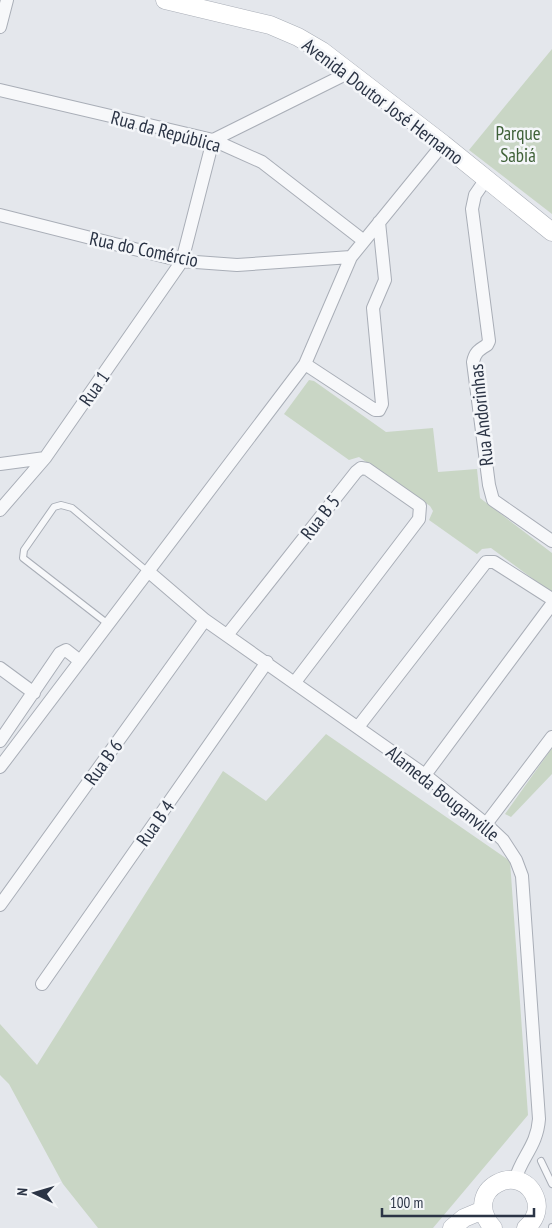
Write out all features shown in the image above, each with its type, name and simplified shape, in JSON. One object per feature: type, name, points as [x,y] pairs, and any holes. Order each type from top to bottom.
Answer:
[{"type":"street","points":[[0,27],[7,0]]},
{"type":"street","name":"Avenida Doutor José Hernamo","points":[[165,0],[270,25],[298,37],[350,72],[552,232]]},
{"type":"street","points":[[182,262],[213,140],[350,72]]},
{"type":"street","name":"Rua da República","points":[[0,90],[213,140],[262,162],[364,241]]},
{"type":"street","points":[[0,767],[305,364],[351,257],[443,144]]},
{"type":"street","name":"Rua Andorinhas","points":[[486,179],[474,195],[472,208],[489,341],[487,345],[478,350],[472,362],[488,485],[493,500],[552,541]]},
{"type":"street","name":"Rua do Comércio","points":[[0,215],[182,262],[236,265],[351,257]]},
{"type":"street","points":[[305,364],[375,410],[379,410],[382,404],[373,308],[385,280],[378,222]]},
{"type":"street","name":"Rua 1","points":[[0,510],[44,458],[182,262]]},
{"type":"street","points":[[0,464],[44,458]]},
{"type":"street","name":"Rua B 5","points":[[228,634],[361,468],[367,469],[420,506],[419,519],[295,682]]},
{"type":"street","points":[[358,727],[486,562],[494,562],[552,599]]},
{"type":"street","name":"Alameda Bouganville","points":[[149,572],[205,620],[228,634],[425,775],[486,824],[503,840],[516,860],[522,876],[539,1119],[538,1132],[534,1143],[519,1168],[515,1180]]},
{"type":"street","points":[[425,775],[552,604]]},
{"type":"street","name":"Rua B 6","points":[[0,905],[205,620]]},
{"type":"street","points":[[0,741],[63,651],[68,651],[80,661]]},
{"type":"street","name":"Rua B 4","points":[[42,984],[267,662]]},
{"type":"street","points":[[0,668],[34,693]]},
{"type":"street","points":[[486,824],[552,737]]},
{"type":"street","points":[[492,1228],[486,1220],[483,1200],[488,1190],[496,1183],[506,1179],[515,1180],[527,1185],[534,1193],[537,1204],[536,1214],[531,1227]]},
{"type":"street","points":[[452,1228],[464,1218],[483,1210]]},
{"type":"lane","points":[[108,624],[23,558],[24,550],[54,508],[61,505],[72,508],[149,572]]},
{"type":"lane","points":[[541,1161],[552,1184]]},
{"type":"green space","name":"Parque Sabiá","points":[[552,49],[552,214],[469,150]]},
{"type":"green space","points":[[309,380],[314,381],[386,432],[433,428],[438,472],[477,469],[480,498],[552,553],[552,593],[491,548],[482,549],[477,554],[429,520],[433,511],[430,506],[359,457],[349,460],[284,414]]},
{"type":"green space","points":[[326,734],[510,861],[528,1115],[433,1228],[98,1228],[63,1184],[9,1084],[0,1075],[0,1024],[37,1065],[223,771],[266,801]]},
{"type":"green space","points":[[552,748],[552,774],[511,817],[505,814]]}]
